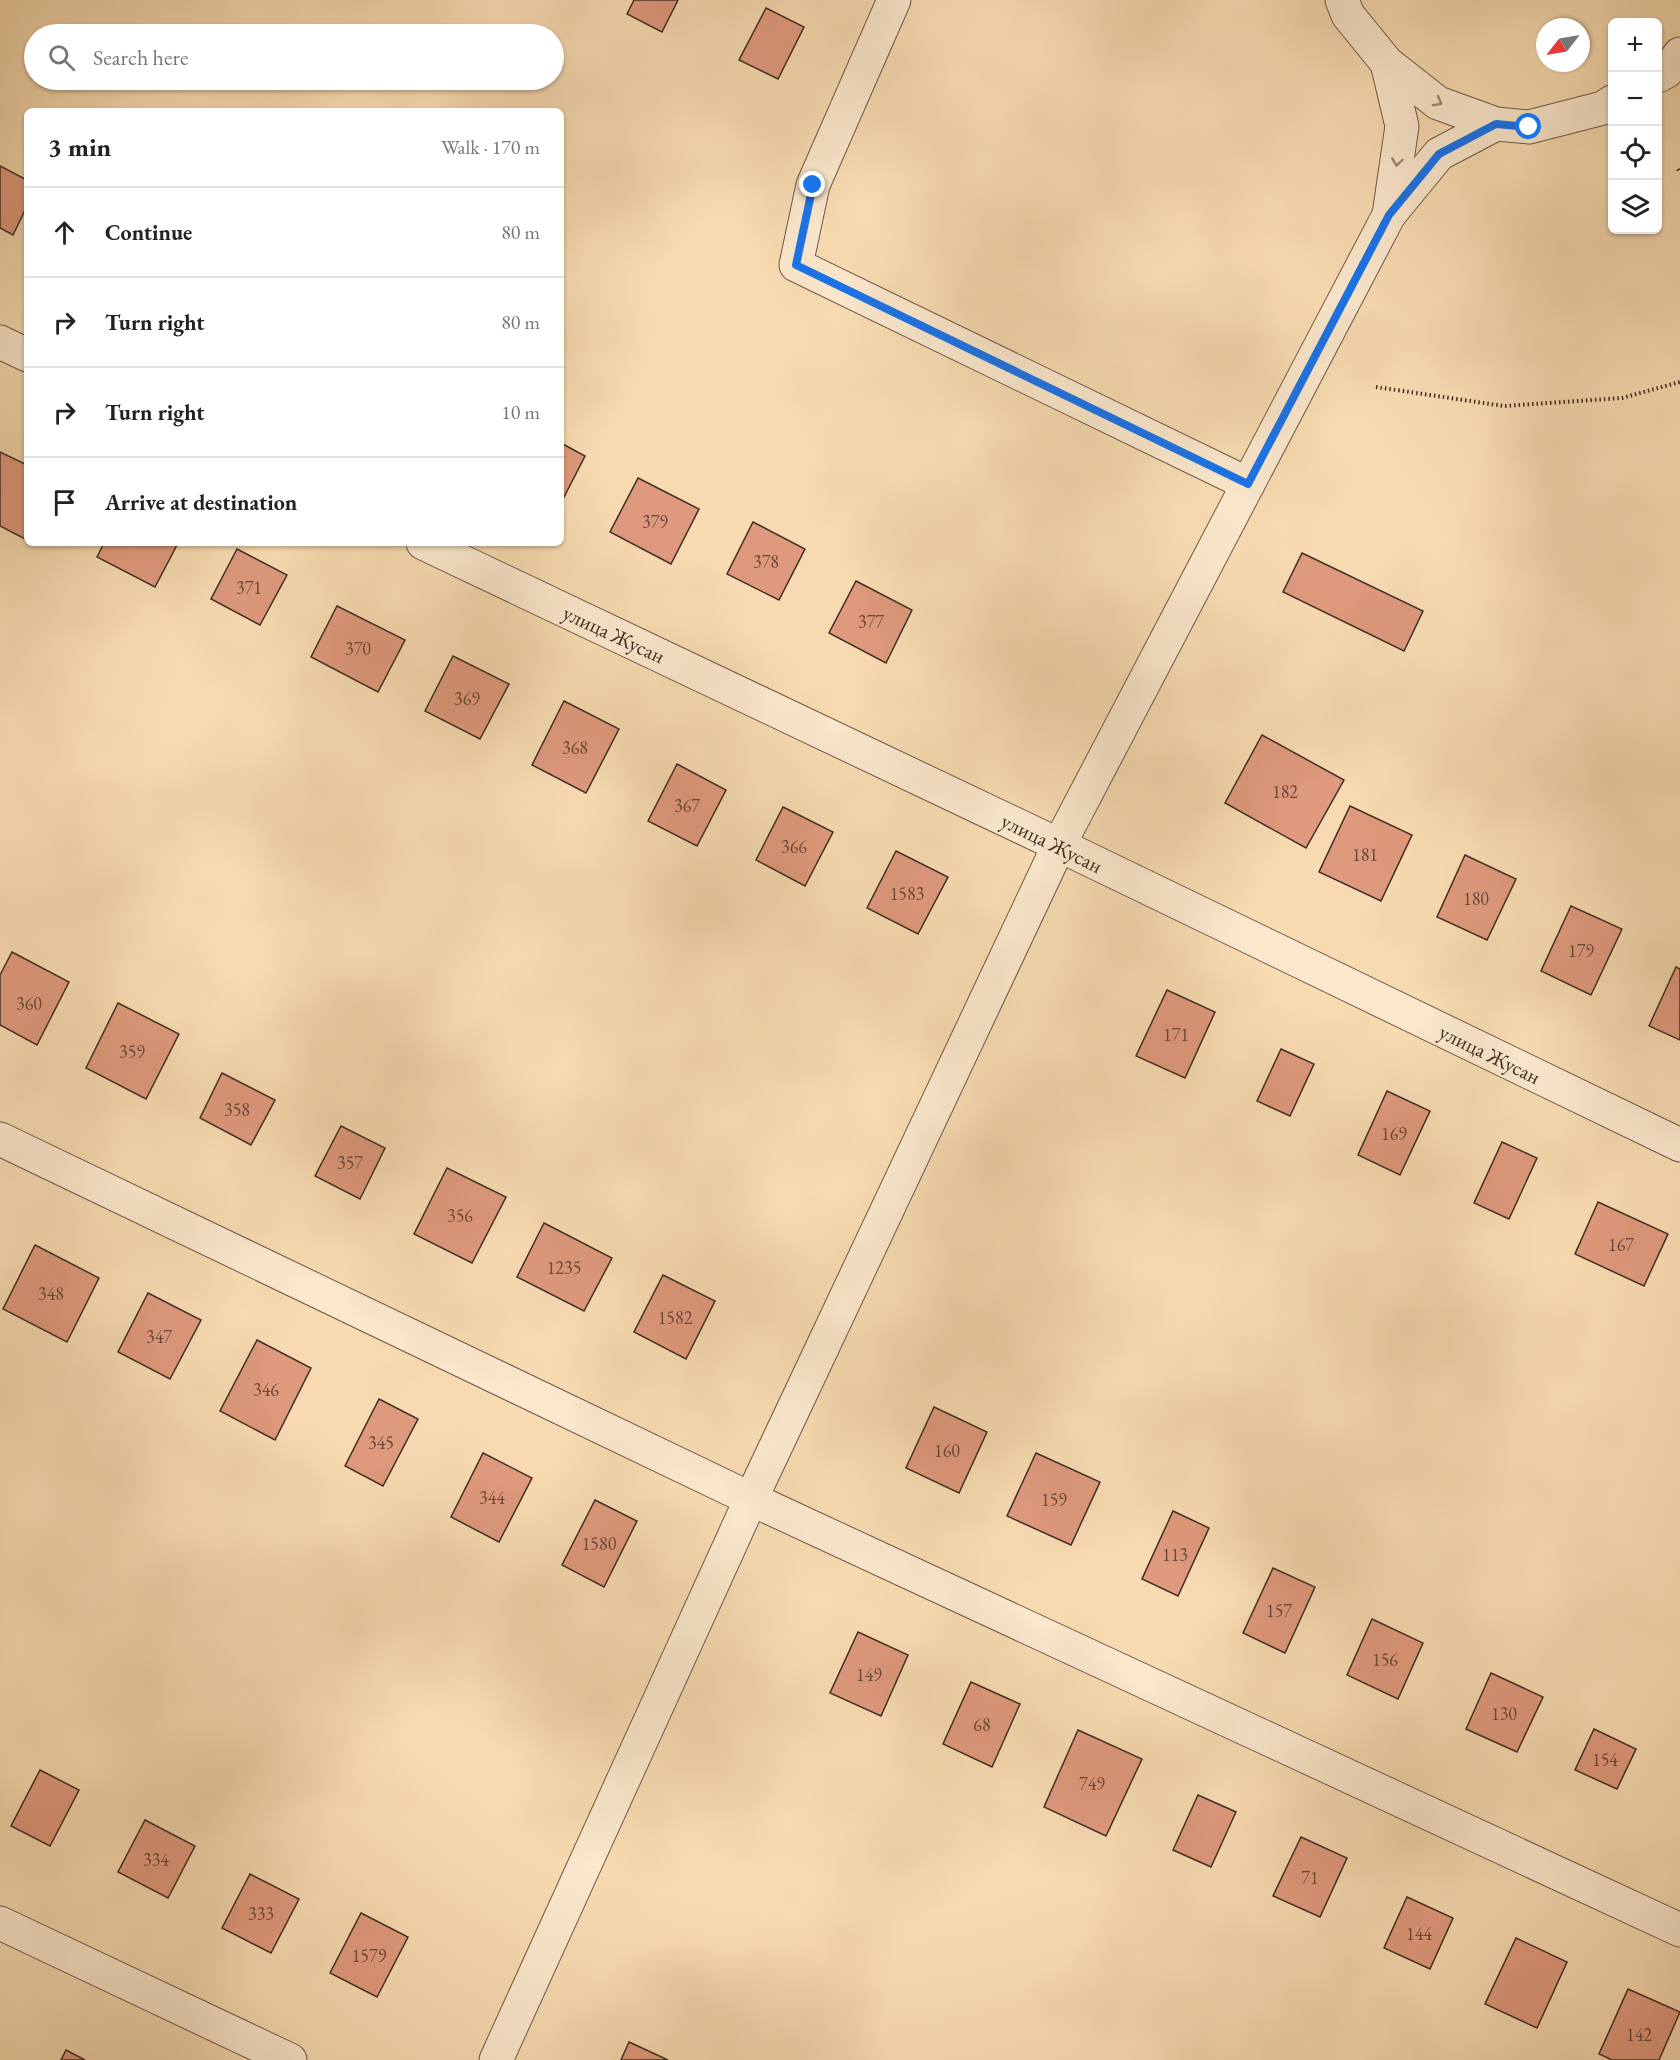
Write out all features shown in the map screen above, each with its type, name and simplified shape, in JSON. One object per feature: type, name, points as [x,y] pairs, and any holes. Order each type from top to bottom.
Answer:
[{"type":"street","points":[[894,0],[813,185],[796,265],[1248,484]]},
{"type":"street","points":[[1342,0],[1348,15],[1387,63],[1438,103],[1496,124],[1529,127],[1604,108],[1608,105]]},
{"type":"street","points":[[1662,74],[1667,71],[1680,54]]},
{"type":"street","points":[[1387,63],[1402,126],[1389,215]]},
{"type":"street","points":[[496,2060],[751,1499],[1059,845],[1389,215],[1439,154],[1496,124]]},
{"type":"street","points":[[0,342],[24,353]]},
{"type":"street","name":"улица Жусан","points":[[429,546],[1059,845],[1680,1145]]},
{"type":"street","points":[[0,1139],[751,1499],[1680,1930]]},
{"type":"street","points":[[0,1923],[290,2060]]},
{"type":"path","points":[[1376,387],[1504,406],[1622,398],[1680,382]]},
{"type":"building","points":[[634,0],[678,0],[662,32],[627,14]]},
{"type":"building","points":[[766,8],[804,27],[778,79],[739,60]]},
{"type":"building","points":[[0,166],[24,178],[24,212],[13,235],[0,228]]},
{"type":"building","points":[[564,445],[585,456],[564,497]]},
{"type":"building","points":[[0,452],[24,464],[24,538],[0,526]]},
{"type":"building","points":[[638,478],[699,509],[671,564],[610,532]]},
{"type":"building","points":[[753,522],[805,549],[779,600],[727,574]]},
{"type":"building","points":[[102,546],[176,546],[155,587],[97,557]]},
{"type":"building","points":[[237,549],[287,575],[260,625],[211,599]]},
{"type":"building","points":[[1302,553],[1423,611],[1404,651],[1283,592]]},
{"type":"building","points":[[856,581],[912,610],[886,663],[829,633]]},
{"type":"building","points":[[337,606],[405,640],[378,692],[311,657]]},
{"type":"building","points":[[453,656],[509,684],[480,739],[425,711]]},
{"type":"building","points":[[564,701],[619,729],[586,793],[532,765]]},
{"type":"building","points":[[1262,735],[1344,780],[1306,848],[1225,803]]},
{"type":"building","points":[[677,764],[726,790],[697,846],[648,821]]},
{"type":"building","points":[[1350,806],[1412,835],[1381,901],[1319,872]]},
{"type":"building","points":[[783,807],[833,832],[805,886],[756,860]]},
{"type":"building","points":[[896,851],[948,877],[918,934],[867,908]]},
{"type":"building","points":[[1465,855],[1516,879],[1487,940],[1437,917]]},
{"type":"building","points":[[1571,906],[1622,929],[1591,995],[1541,971]]},
{"type":"building","points":[[12,952],[69,982],[37,1045],[0,1025],[0,975]]},
{"type":"building","points":[[1676,967],[1680,969],[1680,1040],[1649,1026]]},
{"type":"building","points":[[1167,990],[1215,1012],[1185,1078],[1136,1056]]},
{"type":"building","points":[[118,1003],[179,1034],[146,1099],[86,1068]]},
{"type":"building","points":[[1281,1049],[1314,1064],[1290,1116],[1257,1101]]},
{"type":"building","points":[[222,1073],[275,1100],[251,1145],[200,1118]]},
{"type":"building","points":[[1387,1091],[1430,1111],[1400,1175],[1358,1155]]},
{"type":"building","points":[[341,1126],[385,1148],[360,1199],[315,1176]]},
{"type":"building","points":[[1502,1142],[1537,1158],[1509,1219],[1474,1203]]},
{"type":"building","points":[[447,1168],[506,1197],[472,1263],[414,1234]]},
{"type":"building","points":[[1598,1202],[1668,1234],[1644,1286],[1575,1254]]},
{"type":"building","points":[[544,1223],[612,1258],[584,1311],[517,1277]]},
{"type":"building","points":[[35,1245],[99,1278],[67,1342],[3,1309]]},
{"type":"building","points":[[663,1275],[715,1301],[686,1359],[634,1332]]},
{"type":"building","points":[[148,1293],[201,1320],[170,1379],[118,1352]]},
{"type":"building","points":[[257,1340],[311,1368],[275,1440],[220,1411]]},
{"type":"building","points":[[379,1399],[418,1419],[383,1486],[345,1466]]},
{"type":"building","points":[[934,1407],[987,1432],[959,1493],[906,1468]]},
{"type":"building","points":[[483,1453],[532,1478],[499,1542],[451,1517]]},
{"type":"building","points":[[1036,1453],[1100,1482],[1071,1545],[1007,1516]]},
{"type":"building","points":[[595,1500],[637,1521],[604,1587],[562,1565]]},
{"type":"building","points":[[1173,1511],[1209,1528],[1178,1596],[1142,1579]]},
{"type":"building","points":[[1273,1568],[1315,1587],[1285,1653],[1243,1633]]},
{"type":"building","points":[[1372,1619],[1423,1643],[1398,1699],[1347,1675]]},
{"type":"building","points":[[858,1632],[908,1655],[881,1716],[830,1693]]},
{"type":"building","points":[[1491,1673],[1543,1697],[1517,1752],[1466,1729]]},
{"type":"building","points":[[971,1682],[1020,1704],[992,1767],[943,1744]]},
{"type":"building","points":[[1594,1729],[1636,1749],[1617,1789],[1575,1770]]},
{"type":"building","points":[[1078,1730],[1142,1759],[1106,1836],[1044,1807]]},
{"type":"building","points":[[40,1770],[79,1790],[50,1846],[11,1826]]},
{"type":"building","points":[[1198,1795],[1236,1812],[1211,1867],[1173,1850]]},
{"type":"building","points":[[145,1820],[195,1846],[168,1898],[118,1872]]},
{"type":"building","points":[[1301,1837],[1347,1858],[1320,1917],[1273,1896]]},
{"type":"building","points":[[250,1874],[299,1899],[271,1953],[222,1928]]},
{"type":"building","points":[[1407,1897],[1453,1918],[1430,1969],[1384,1948]]},
{"type":"building","points":[[361,1913],[408,1937],[377,1997],[330,1973]]},
{"type":"building","points":[[1516,1938],[1567,1962],[1537,2028],[1485,2004]]},
{"type":"building","points":[[1628,1989],[1680,2012],[1659,2060],[1612,2060],[1599,2054]]},
{"type":"building","points":[[629,2042],[668,2060],[621,2060]]},
{"type":"building","points":[[66,2050],[85,2060],[61,2060]]},
{"type":"route","points":[[813,185],[796,265],[1248,484],[1389,215],[1439,154],[1496,124],[1529,127]]}]
